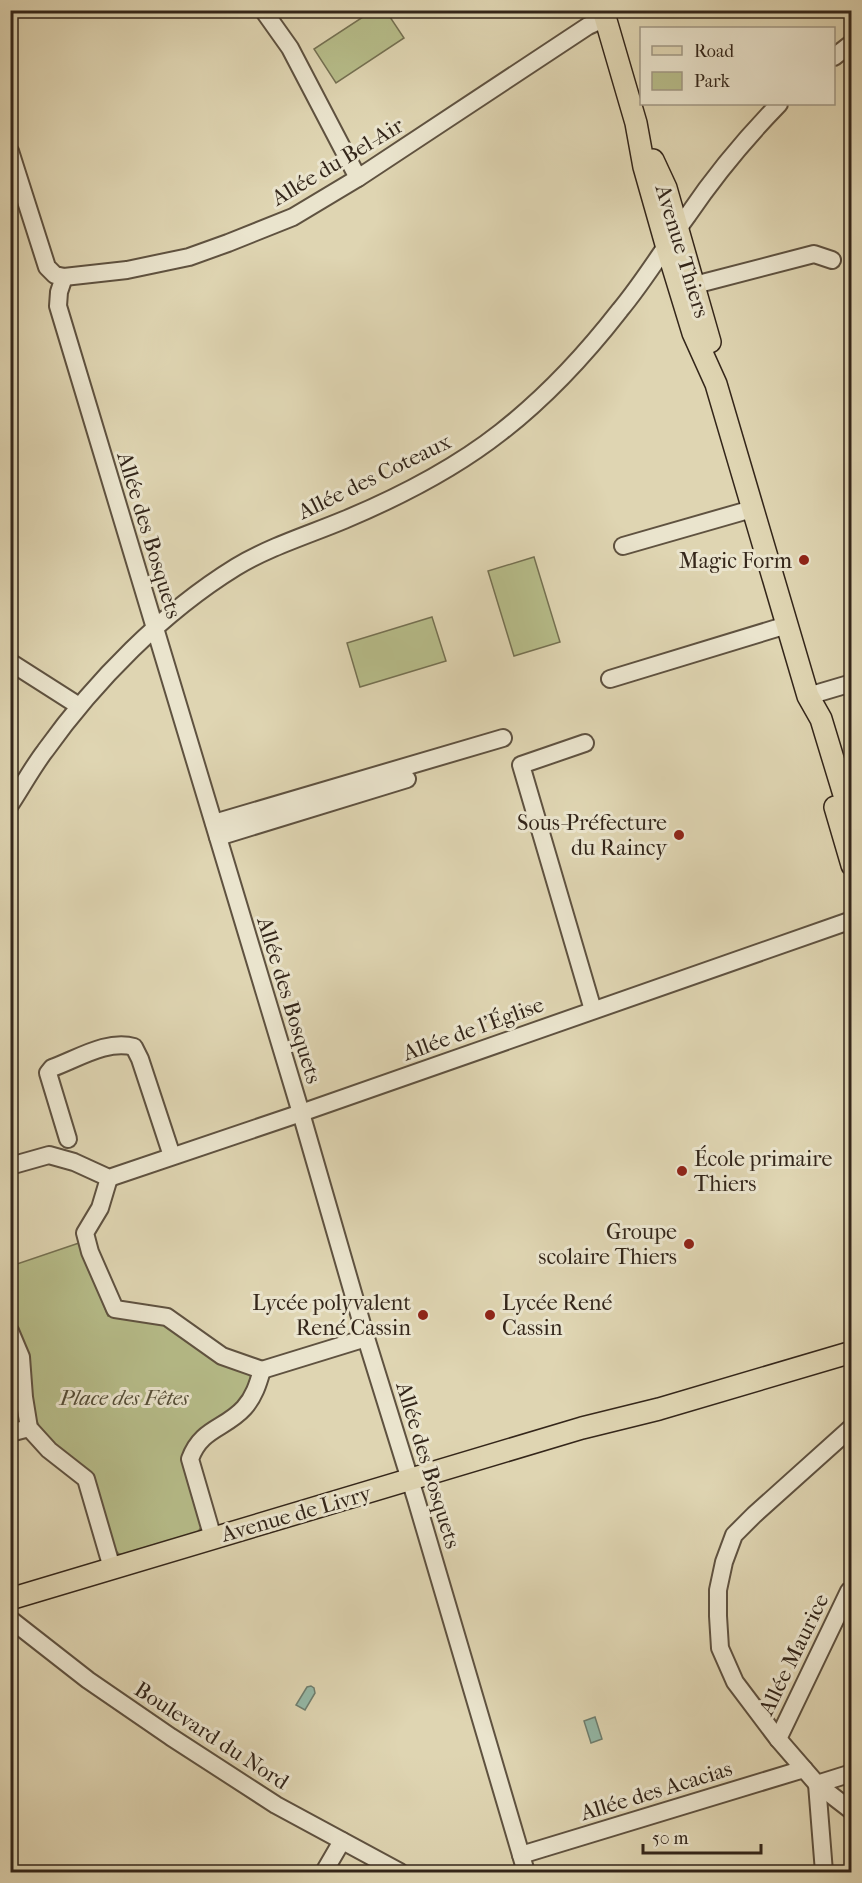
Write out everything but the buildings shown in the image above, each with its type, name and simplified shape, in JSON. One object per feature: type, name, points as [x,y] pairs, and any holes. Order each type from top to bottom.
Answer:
[{"type":"main road","name":"Avenue Thiers","points":[[604,14],[636,123],[644,166],[667,248],[709,333],[716,384],[752,509],[808,696],[820,719],[852,821]]},
{"type":"main road","name":"Avenue Thiers","points":[[636,123],[666,188],[678,230],[687,287]]},
{"type":"main road","name":"Avenue Thiers","points":[[808,696],[810,722],[852,864]]},
{"type":"main road","name":"Avenue de Livry","points":[[582,1428],[657,1400],[852,1340]]},
{"type":"main road","name":"Avenue de Livry","points":[[10,1599],[582,1428],[658,1409],[852,1352]]},
{"type":"street","points":[[263,10],[290,48],[358,178]]},
{"type":"street","name":"Allée du Bel-Air","points":[[64,277],[127,270],[199,254],[293,216],[358,178],[604,14]]},
{"type":"street","points":[[835,56],[852,43]]},
{"type":"street","name":"Allée des Coteaux","points":[[10,805],[16,783],[79,706],[154,630],[237,567],[406,491],[452,467],[501,432],[545,394],[587,351],[622,309],[739,148],[778,105]]},
{"type":"street","points":[[10,151],[47,267],[55,275],[64,277]]},
{"type":"street","points":[[687,287],[814,254],[832,260]]},
{"type":"street","name":"Allée des Bosquets","points":[[64,277],[59,292],[58,306],[301,1113],[366,1338],[411,1479],[526,1872]]},
{"type":"street","points":[[623,546],[752,509]]},
{"type":"street","points":[[610,679],[787,625]]},
{"type":"street","points":[[10,662],[79,706]]},
{"type":"street","points":[[808,696],[852,682]]},
{"type":"street","points":[[216,830],[503,738]]},
{"type":"street","points":[[585,743],[521,765],[593,1010]]},
{"type":"street","points":[[216,830],[407,779]]},
{"type":"street","name":"Allée de l'Église","points":[[109,1178],[852,920]]},
{"type":"street","points":[[68,1139],[48,1073],[52,1068],[107,1047],[124,1044],[134,1047],[140,1059],[172,1156]]},
{"type":"street","points":[[10,1166],[49,1155],[74,1162],[109,1178],[100,1208],[85,1233],[90,1252],[115,1309],[167,1317],[222,1356],[262,1370],[366,1338]]},
{"type":"street","points":[[10,1331],[21,1357],[29,1428],[49,1450],[86,1479],[112,1568]]},
{"type":"street","points":[[213,1538],[190,1459],[200,1439],[243,1409],[255,1392],[262,1370]]},
{"type":"street","points":[[852,1427],[734,1535],[724,1562],[718,1590],[720,1648],[735,1682],[778,1739],[817,1784],[852,1811]]},
{"type":"street","points":[[10,1433],[29,1428]]},
{"type":"street","name":"Allée Maurice","points":[[778,1739],[849,1591],[852,1590]]},
{"type":"street","name":"Boulevard du Nord","points":[[10,1618],[88,1680],[171,1737],[276,1805],[400,1872]]},
{"type":"street","name":"Allée des Acacias","points":[[521,1855],[804,1769]]},
{"type":"street","points":[[817,1784],[852,1773]]},
{"type":"street","points":[[817,1784],[824,1872]]},
{"type":"street","points":[[324,1872],[342,1841]]},
{"type":"green space","points":[[372,11],[386,11],[404,38],[336,83],[314,49]]},
{"type":"green space","points":[[534,557],[560,642],[514,656],[488,571]]},
{"type":"green space","points":[[432,617],[446,661],[360,687],[347,643]]},
{"type":"green space","name":"Place des Fêtes","points":[[79,1243],[108,1316],[141,1318],[169,1327],[208,1356],[250,1375],[253,1382],[244,1401],[189,1443],[203,1525],[196,1534],[125,1555],[119,1554],[114,1549],[65,1455],[42,1432],[32,1411],[18,1329],[11,1317],[11,1266]]},
{"type":"shaded area","points":[[311,1686],[315,1693],[305,1710],[296,1705],[307,1687]]},
{"type":"shaded area","points":[[595,1717],[602,1739],[591,1743],[584,1721]]},
{"type":"place","name":"Magic Form","points":[[804,560]]},
{"type":"place","name":"Sous-Préfecture du Raincy","points":[[679,835]]},
{"type":"place","name":"École primaire Thiers","points":[[682,1171]]},
{"type":"place","name":"Groupe scolaire Thiers","points":[[689,1244]]},
{"type":"place","name":"Lycée polyvalent René Cassin","points":[[423,1315]]},
{"type":"place","name":"Lycée René Cassin","points":[[490,1315]]}]
